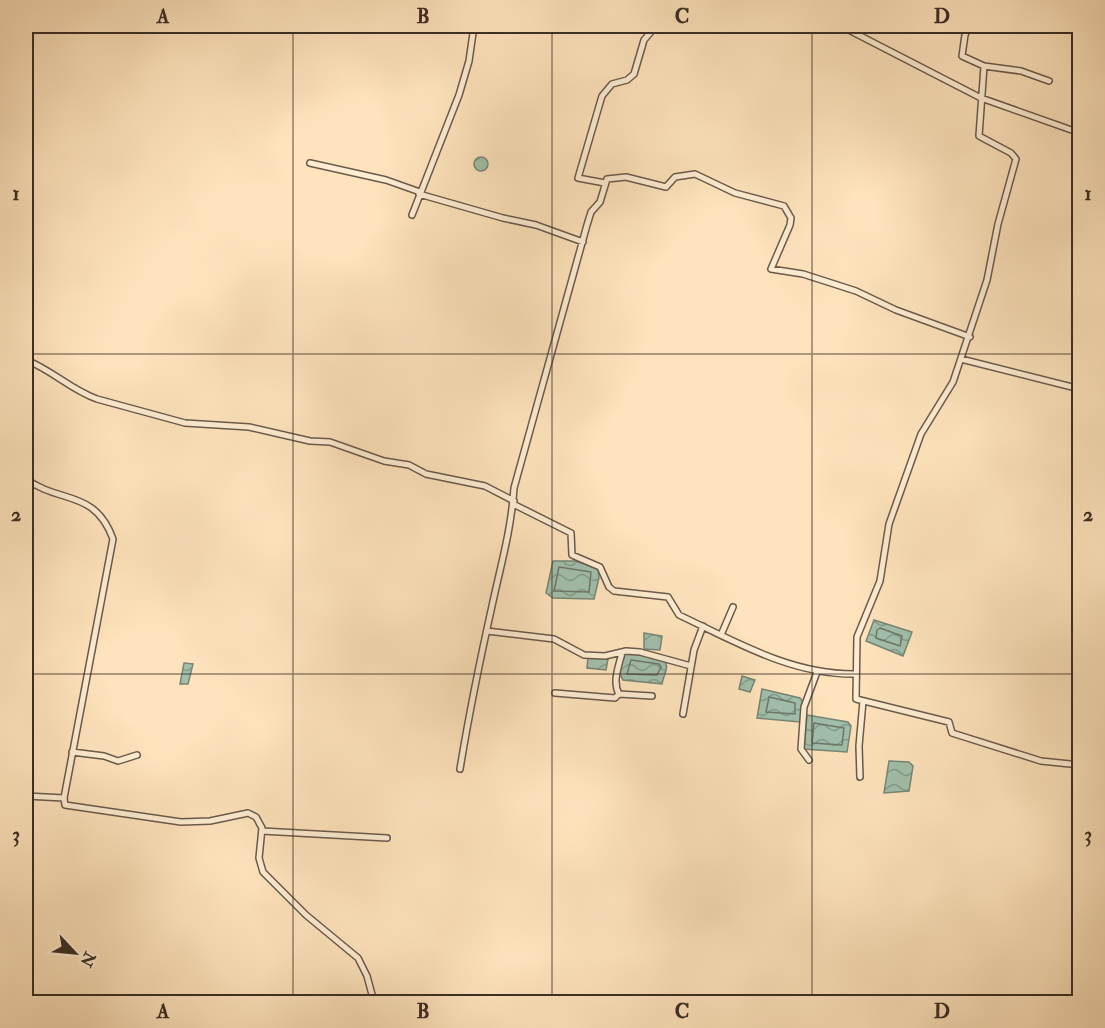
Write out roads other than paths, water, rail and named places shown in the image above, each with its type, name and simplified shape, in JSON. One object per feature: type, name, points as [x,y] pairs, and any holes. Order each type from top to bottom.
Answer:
[{"type":"street","points":[[412,215],[459,95],[469,61],[474,26]]},
{"type":"street","points":[[605,183],[578,178],[602,96],[612,84],[627,80],[634,74],[644,40],[656,26]]},
{"type":"street","points":[[841,26],[983,99],[1080,133]]},
{"type":"street","points":[[969,26],[962,54],[984,66],[1021,71],[1049,81]]},
{"type":"street","points":[[984,66],[983,99],[978,136],[1011,153],[1016,159],[998,224],[987,280],[953,382],[921,434],[893,511],[880,581],[857,637],[856,699],[949,722],[952,734],[1041,761],[1080,765]]},
{"type":"street","points":[[310,163],[386,180],[420,193],[503,219],[536,225],[583,242]]},
{"type":"street","points":[[460,769],[470,706],[478,683],[515,503],[514,488],[591,212],[600,202],[606,180],[626,177],[666,187],[675,177],[695,174],[735,193],[784,206],[791,218],[790,225],[771,269],[803,274],[856,291],[896,310],[969,336]]},
{"type":"street","points":[[961,359],[1080,389]]},
{"type":"street","points":[[26,360],[52,372],[84,394],[97,399],[185,423],[249,427],[310,441],[330,442],[384,461],[409,465],[426,474],[485,486],[571,533],[572,555],[600,567],[609,588],[614,591],[666,596],[671,600],[676,613],[794,666],[817,672],[856,675]]},
{"type":"street","points":[[26,479],[37,487],[89,504],[99,513],[113,539],[64,798],[67,807],[90,807],[162,821],[201,822],[248,813],[256,817],[262,831],[259,858],[263,872],[306,915],[358,958],[367,976],[374,1002]]},
{"type":"street","points":[[721,635],[733,607]]},
{"type":"street","points":[[683,714],[691,666],[703,626]]},
{"type":"street","points":[[487,631],[554,639],[584,655],[605,656],[626,651],[646,653],[691,666]]},
{"type":"street","points":[[619,694],[616,689],[617,671],[622,653]]},
{"type":"street","points":[[809,760],[801,748],[804,708],[817,672]]},
{"type":"street","points":[[555,693],[615,698],[619,694],[652,696]]},
{"type":"street","points":[[860,777],[859,746],[863,700]]},
{"type":"street","points":[[72,752],[104,756],[118,761],[137,755]]},
{"type":"street","points":[[26,796],[64,798]]},
{"type":"street","points":[[262,831],[387,838]]},
{"type":"water","points":[[481,157],[486,159],[488,164],[486,169],[481,171],[476,169],[474,164],[476,159]]},
{"type":"water","points":[[553,561],[575,561],[598,568],[599,578],[594,599],[553,598],[546,593]]},
{"type":"water","points":[[874,620],[912,632],[903,656],[866,641]]},
{"type":"water","points":[[644,633],[662,636],[660,650],[644,649]]},
{"type":"water","points":[[625,653],[662,658],[666,667],[662,684],[623,680],[619,672]]},
{"type":"water","points":[[588,656],[608,659],[606,670],[587,668]]},
{"type":"water","points":[[184,663],[193,664],[188,684],[180,684]]},
{"type":"water","points":[[742,676],[755,680],[750,692],[739,689]]},
{"type":"water","points":[[762,689],[800,698],[803,702],[800,722],[757,718]]},
{"type":"water","points":[[807,715],[848,722],[851,726],[847,752],[804,749]]},
{"type":"water","points":[[889,761],[909,762],[913,766],[909,791],[884,793]]}]
